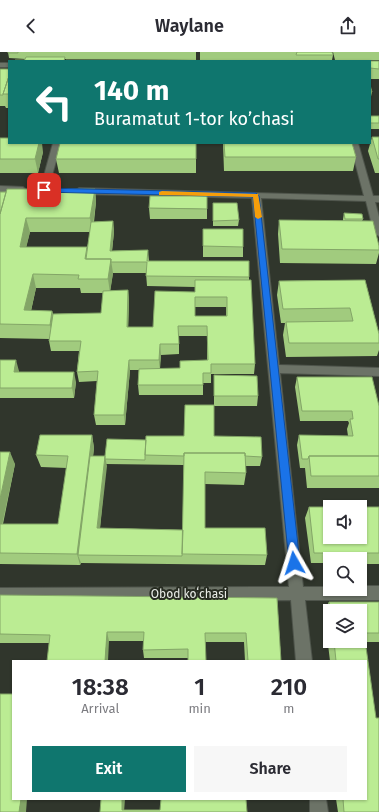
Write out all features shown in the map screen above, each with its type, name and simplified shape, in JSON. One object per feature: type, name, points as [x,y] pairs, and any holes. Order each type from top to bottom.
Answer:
[{"type":"street","points":[[0,189],[41,190],[56,144]]},
{"type":"street","points":[[354,144],[379,233]]},
{"type":"street","points":[[68,191],[379,199]]},
{"type":"street","points":[[256,196],[304,660]]},
{"type":"street","points":[[274,369],[379,372]]},
{"type":"street","name":"Obod koʻchasi","points":[[0,595],[379,593]]},
{"type":"street","points":[[318,800],[319,812]]},
{"type":"building","points":[[297,52],[332,52],[333,55],[296,55]]},
{"type":"building","points":[[26,57],[65,57],[64,60],[24,60]]},
{"type":"building","points":[[371,61],[379,61],[379,69],[371,68]]},
{"type":"building","points":[[0,69],[8,69],[8,79],[3,95],[0,95]]},
{"type":"building","points":[[8,79],[8,94],[3,94]]},
{"type":"building","points":[[371,116],[379,116],[379,123],[371,123]]},
{"type":"building","points":[[372,137],[379,137],[379,159],[378,159]]},
{"type":"building","points":[[0,138],[8,138],[8,144],[39,144],[35,159],[0,159]]},
{"type":"building","points":[[60,144],[196,144],[196,159],[56,159]]},
{"type":"building","points":[[224,144],[352,144],[356,157],[225,157]]},
{"type":"building","points":[[7,189],[95,189],[90,218],[26,218],[20,247],[87,247],[85,259],[111,259],[108,279],[78,279],[79,275],[33,274],[24,310],[52,311],[50,325],[0,324],[0,214]]},
{"type":"building","points":[[0,192],[6,192],[0,214]]},
{"type":"building","points":[[150,196],[207,196],[207,209],[149,208]]},
{"type":"building","points":[[213,203],[237,203],[239,220],[213,221]]},
{"type":"building","points":[[344,213],[362,214],[363,219],[345,219]]},
{"type":"building","points":[[279,220],[373,221],[379,250],[282,249]]},
{"type":"building","points":[[113,221],[110,251],[148,250],[147,261],[249,261],[249,277],[146,276],[147,262],[111,262],[111,259],[86,259],[91,222]]},
{"type":"building","points":[[203,229],[243,229],[243,247],[203,246]]},
{"type":"building","points":[[195,280],[251,280],[255,364],[211,364],[211,373],[203,373],[203,385],[138,385],[139,369],[180,368],[180,361],[208,360],[207,326],[178,326],[179,344],[160,344],[159,360],[129,360],[124,415],[94,415],[98,371],[77,372],[81,341],[49,341],[53,314],[101,313],[103,291],[128,290],[127,327],[153,327],[155,291],[195,292]],"holes":[[[195,297],[227,297],[227,316],[195,316]]]},
{"type":"building","points":[[365,280],[379,334],[379,343],[289,343],[286,322],[353,321],[350,308],[283,309],[279,281]]},
{"type":"building","points":[[0,360],[16,360],[14,372],[74,372],[72,388],[0,388]]},
{"type":"building","points":[[214,375],[257,376],[258,396],[214,396]]},
{"type":"building","points":[[297,377],[372,377],[379,406],[379,456],[309,456],[308,459],[302,459],[299,435],[353,436],[350,419],[353,419],[352,411],[302,411]]},
{"type":"building","points":[[185,405],[214,405],[214,436],[261,437],[262,457],[245,456],[245,453],[184,453],[184,456],[145,455],[146,436],[184,436]]},
{"type":"building","points":[[40,435],[92,435],[77,554],[0,553],[0,524],[58,524],[68,456],[36,455]]},
{"type":"building","points":[[107,439],[146,440],[145,460],[105,459]]},
{"type":"building","points":[[0,452],[10,452],[0,499]]},
{"type":"building","points":[[184,453],[245,453],[246,473],[205,472],[205,528],[265,528],[267,555],[182,554]]},
{"type":"building","points":[[90,456],[105,456],[97,528],[183,530],[182,556],[78,555]]},
{"type":"building","points":[[309,456],[379,456],[379,476],[311,476]]},
{"type":"building","points":[[309,507],[323,507],[323,544],[367,544],[367,507],[379,507],[379,553],[314,553]]},
{"type":"building","points":[[0,595],[277,598],[281,660],[248,660],[246,633],[205,633],[206,660],[188,660],[188,649],[143,650],[144,632],[107,632],[105,660],[47,660],[50,635],[0,634]]},
{"type":"building","points":[[329,602],[379,602],[379,633],[367,633],[367,604],[329,604]]},
{"type":"building","points":[[335,648],[366,648],[376,718],[379,718],[379,812],[344,812],[343,800],[367,800],[367,660],[336,660]]},
{"type":"building","points":[[0,694],[12,694],[12,800],[21,800],[19,812],[0,812]]},
{"type":"building","points":[[101,800],[122,800],[122,810],[160,810],[161,800],[246,800],[247,812],[100,812]]},
{"type":"slow traffic","points":[[162,193],[256,196],[258,217]]},
{"type":"route","points":[[44,190],[256,196],[294,563]]}]
